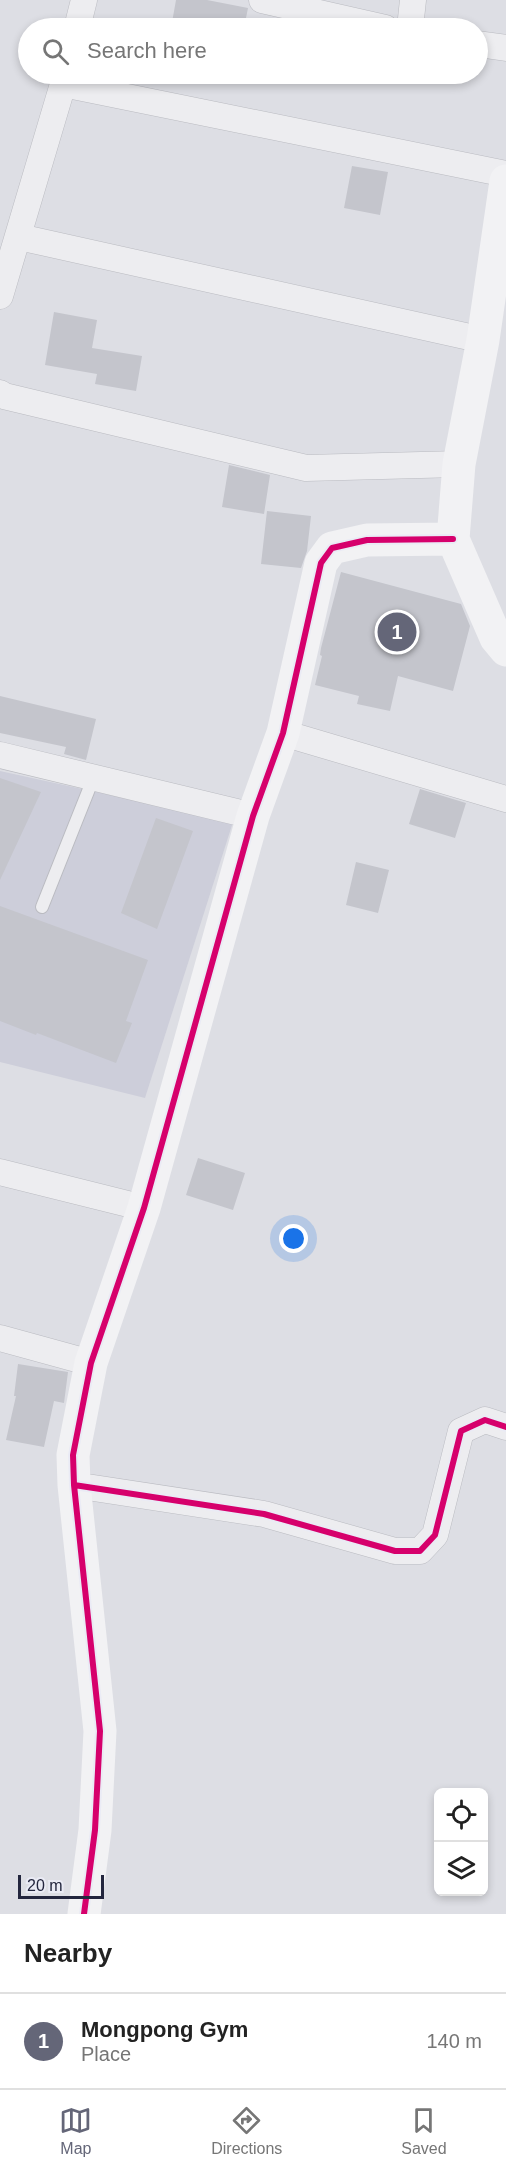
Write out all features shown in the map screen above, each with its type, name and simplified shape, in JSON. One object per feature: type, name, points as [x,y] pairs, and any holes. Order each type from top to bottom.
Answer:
[{"type":"street","points":[[80,18],[84,0]]},
{"type":"street","points":[[262,0],[341,18]]},
{"type":"street","points":[[411,18],[412,0]]},
{"type":"street","points":[[488,46],[506,48]]},
{"type":"street","points":[[1,288],[19,237],[63,84]]},
{"type":"street","points":[[87,84],[506,174]]},
{"type":"street","points":[[506,181],[483,340],[459,464],[453,539],[496,638],[506,650]]},
{"type":"street","points":[[19,237],[483,340]]},
{"type":"street","points":[[0,393],[4,396],[306,468],[459,464]]},
{"type":"street","points":[[84,1914],[95,1830],[100,1731],[74,1485],[73,1455],[91,1363],[144,1208],[253,816],[283,733],[321,563],[332,548],[367,540],[453,539]]},
{"type":"street","points":[[283,733],[506,799]]},
{"type":"street","points":[[0,755],[253,816]]},
{"type":"street","points":[[0,1172],[144,1208]]},
{"type":"street","points":[[0,1338],[91,1363]]},
{"type":"street","points":[[74,1485],[264,1514],[395,1551],[420,1551],[435,1535],[461,1431],[485,1420],[506,1427]]},
{"type":"lane","points":[[42,907],[93,779]]},
{"type":"shaded area","points":[[0,771],[233,822],[145,1098],[0,1062]]},
{"type":"building","points":[[176,0],[207,0],[248,8],[246,18],[173,18]]},
{"type":"building","points":[[352,166],[388,172],[380,215],[344,208]]},
{"type":"building","points":[[54,312],[97,320],[92,348],[142,356],[136,391],[95,384],[97,374],[45,365]]},
{"type":"building","points":[[229,465],[270,475],[264,514],[222,507]]},
{"type":"building","points":[[267,511],[311,516],[307,551],[301,568],[261,564]]},
{"type":"building","points":[[341,572],[461,604],[470,626],[453,691],[398,676],[390,711],[357,704],[359,696],[315,685],[322,656],[320,655],[321,648]]},
{"type":"building","points":[[0,696],[96,719],[86,760],[64,754],[66,747],[0,733]]},
{"type":"building","points":[[0,778],[41,792],[0,880]]},
{"type":"building","points":[[420,789],[466,803],[455,838],[409,824]]},
{"type":"building","points":[[156,818],[193,831],[157,929],[121,913]]},
{"type":"building","points":[[356,862],[389,870],[378,913],[346,905]]},
{"type":"building","points":[[0,906],[148,960],[126,1021],[132,1023],[116,1063],[0,1021]]},
{"type":"building","points":[[198,1158],[245,1173],[233,1210],[186,1195]]},
{"type":"building","points":[[18,1364],[68,1372],[64,1403],[54,1401],[44,1447],[6,1440],[16,1396],[14,1396]]},
{"type":"cycle path","points":[[84,1914],[95,1830],[100,1731],[74,1485],[73,1455],[91,1363],[144,1208],[253,816],[283,733],[321,563],[332,548],[367,540],[453,539]]},
{"type":"cycle path","points":[[74,1485],[264,1514],[395,1551],[420,1551],[435,1535],[461,1431],[485,1420],[506,1427]]},
{"type":"place","name":"Mongpong Gym","points":[[397,632]]}]
